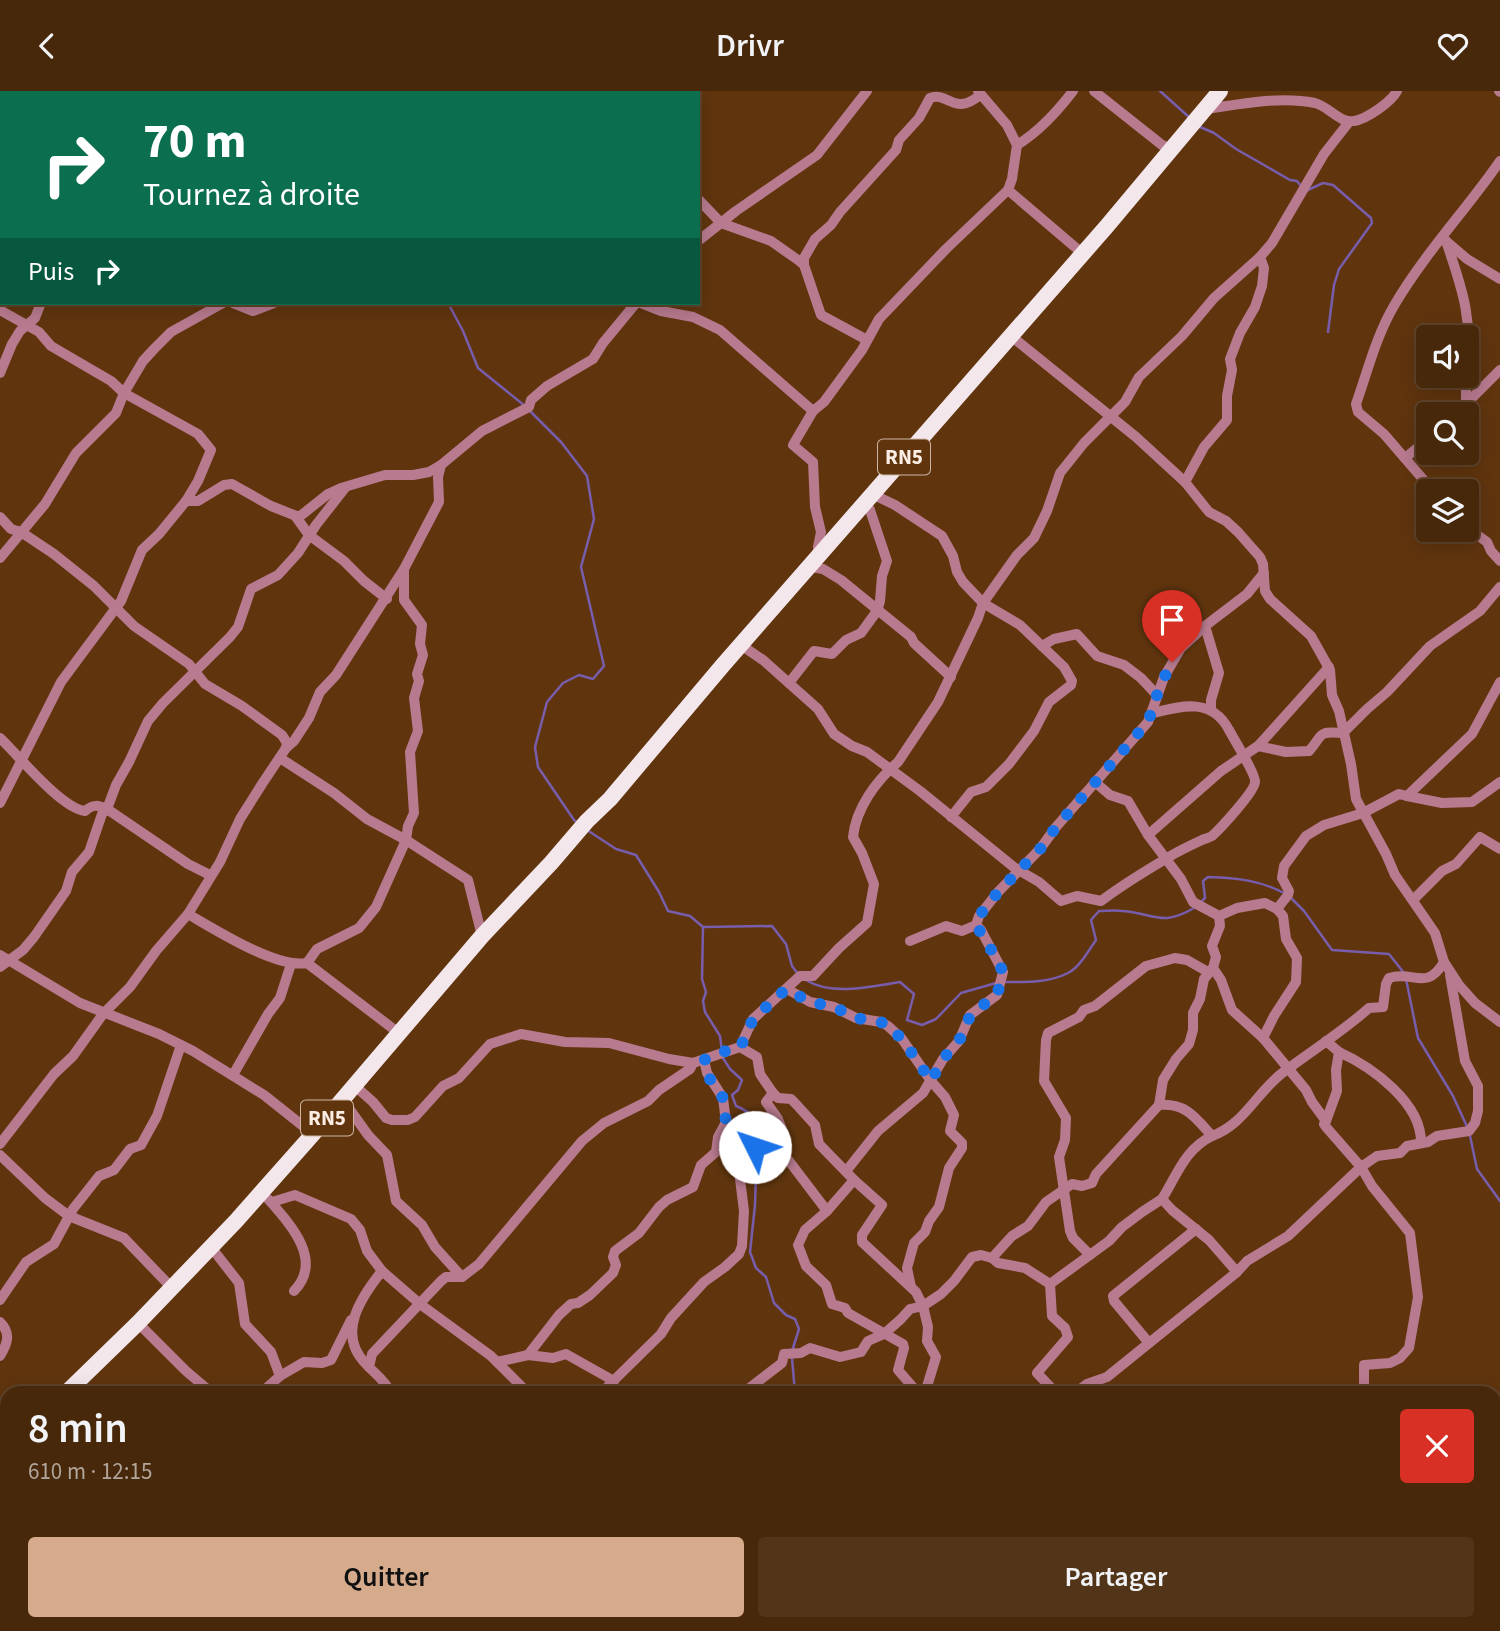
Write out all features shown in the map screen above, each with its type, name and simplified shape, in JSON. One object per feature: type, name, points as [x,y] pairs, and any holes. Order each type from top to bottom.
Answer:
[{"type":"highway","name":"RN5","points":[[73,1386],[211,1247],[267,1197],[313,1134],[482,936],[610,799],[1220,91]]},
{"type":"street","points":[[700,239],[817,155],[867,91]]},
{"type":"street","points":[[1017,145],[1049,121],[1073,91]]},
{"type":"street","points":[[1094,91],[1162,145],[1172,149]]},
{"type":"street","points":[[740,1048],[753,1019],[800,976],[813,976],[867,923],[874,884],[853,835],[858,812],[889,769],[898,762],[951,677],[983,603],[1017,555],[1032,541],[1047,511],[1058,476],[1110,415],[1125,402],[1139,377],[1182,336],[1214,298],[1269,247],[1324,154],[1349,122],[1369,116],[1393,98],[1397,91]]},
{"type":"street","points":[[867,340],[821,314],[804,258],[809,247],[896,150],[899,140],[919,118],[930,98],[939,96],[958,104],[972,101],[979,93],[1007,125],[1017,145],[1008,190],[946,249],[879,319],[867,340],[828,397],[813,411],[793,445],[813,462],[815,507],[821,532],[815,561],[911,638],[951,677]]},
{"type":"street","points":[[1206,109],[1258,102],[1308,102],[1323,105],[1349,122]]},
{"type":"street","points":[[1423,479],[1384,434],[1358,412],[1356,404],[1371,354],[1394,306],[1500,161]]},
{"type":"street","points":[[1008,190],[1082,253]]},
{"type":"street","points":[[700,201],[721,223],[781,246],[804,265]]},
{"type":"street","points":[[1444,238],[1467,259],[1500,279]]},
{"type":"street","points":[[1444,238],[1466,303],[1467,325]]},
{"type":"street","points":[[1185,482],[1204,447],[1227,420],[1227,396],[1232,370],[1230,359],[1262,286],[1264,268],[1260,257]]},
{"type":"street","points":[[0,373],[12,344],[26,325],[35,318],[40,305]]},
{"type":"street","points":[[0,558],[45,504],[76,453],[116,413],[124,393],[143,361],[171,332],[219,305]]},
{"type":"street","points":[[238,305],[253,311],[269,305]]},
{"type":"street","points":[[296,517],[328,494],[385,475],[422,474],[441,465],[482,431],[529,407],[531,400],[547,386],[591,361],[637,305]]},
{"type":"street","points":[[645,305],[693,317],[720,330],[813,411]]},
{"type":"street","points":[[0,310],[39,332],[51,346],[111,381],[124,393],[198,434],[211,450],[186,501],[142,550],[128,587],[61,682],[0,803]]},
{"type":"street","points":[[1010,336],[1110,415],[1185,482],[1209,512],[1226,521],[1245,539],[1259,557],[1264,573],[1265,591],[1270,599],[1311,636],[1333,679],[1332,695],[1339,711],[1356,799],[1395,875],[1435,933],[1447,966],[1465,1061],[1478,1086],[1475,1123],[1469,1131],[1437,1136],[1428,1142],[1407,1146],[1400,1153],[1377,1156],[1296,1229],[1247,1261],[1237,1272],[1103,1380],[1084,1386]]},
{"type":"street","points":[[1468,402],[1500,370]]},
{"type":"street","points":[[1405,458],[1416,449]]},
{"type":"street","points":[[0,1144],[54,1074],[73,1056],[103,1014],[130,987],[188,913],[220,862],[240,819],[309,718],[320,692],[337,675],[404,569],[439,502],[438,477],[441,465]]},
{"type":"street","points":[[186,501],[198,501],[224,485],[232,484],[296,517],[309,535],[344,561],[387,599]]},
{"type":"street","points":[[2,961],[23,950],[66,891],[72,872],[89,852],[102,814],[107,809],[148,720],[237,627],[251,589],[278,575],[298,553],[345,488]]},
{"type":"street","points":[[789,683],[814,651],[831,655],[846,640],[861,633],[877,611],[887,561],[868,498],[895,505],[942,536],[953,556],[958,576],[983,603],[1008,616],[1042,646],[1064,667],[1072,683],[1049,702],[1034,731],[1009,764],[986,787],[971,792],[951,817]]},
{"type":"street","points":[[0,517],[11,529],[21,532],[54,554],[94,586],[134,626],[180,656],[205,684],[282,735],[286,740],[286,748]]},
{"type":"street","points":[[1479,536],[1488,542],[1491,551],[1500,561]]},
{"type":"street","points":[[307,963],[317,949],[350,934],[374,911],[406,840],[408,826],[415,810],[410,752],[418,731],[414,698],[423,655],[420,645],[421,622],[407,606],[403,594],[404,569]]},
{"type":"street","points":[[910,941],[946,926],[962,931],[976,925],[979,916],[1144,727],[1153,713],[1157,695],[1172,662],[1181,648],[1247,594],[1264,573]]},
{"type":"street","points":[[1258,746],[1286,753],[1309,751],[1322,734],[1343,733],[1387,692],[1430,646],[1480,611],[1500,587]]},
{"type":"street","points":[[1205,626],[1218,669],[1211,711]]},
{"type":"street","points":[[1042,646],[1054,639],[1077,634],[1097,656],[1124,665],[1157,695]]},
{"type":"street","points":[[741,645],[818,709],[834,734],[867,752],[920,791],[1014,868],[1039,881],[1059,901],[1077,896],[1101,901],[1122,884],[1212,836],[1252,793],[1255,778],[1252,769],[1241,756],[1226,724],[1211,711],[1185,705],[1153,713]]},
{"type":"street","points":[[1148,835],[1198,790],[1258,746],[1329,667]]},
{"type":"street","points":[[1406,796],[1472,734],[1500,682]]},
{"type":"street","points":[[0,739],[40,780],[77,809],[85,811],[97,805],[107,809],[188,864],[210,875]]},
{"type":"street","points":[[280,758],[334,793],[367,819],[406,840],[468,880],[482,936]]},
{"type":"street","points":[[1277,909],[1289,891],[1282,875],[1284,866],[1306,836],[1324,825],[1363,813],[1399,794],[1442,803],[1472,802],[1500,782]]},
{"type":"street","points":[[1096,783],[1110,795],[1128,801],[1148,835],[1181,879],[1193,902],[1219,916]]},
{"type":"street","points":[[1413,900],[1442,871],[1456,864],[1479,837],[1500,849]]},
{"type":"street","points":[[1219,916],[1237,908],[1261,904],[1277,909],[1283,916],[1286,939],[1297,958],[1296,982],[1263,1038]]},
{"type":"street","points":[[188,913],[232,939],[291,964],[307,963],[400,1034]]},
{"type":"street","points":[[992,1258],[1012,1236],[1028,1226],[1046,1202],[1062,1189],[1072,1184],[1082,1186],[1092,1183],[1096,1174],[1159,1105],[1163,1080],[1189,1044],[1193,1030],[1193,1013],[1200,999],[1204,979],[1216,957],[1212,946],[1220,926],[1219,916]]},
{"type":"street","points":[[847,1170],[878,1131],[923,1093],[943,1059],[959,1041],[971,1014],[993,998],[1000,988],[1003,972],[1001,966],[976,925]]},
{"type":"street","points":[[1090,1255],[1073,1238],[1070,1231],[1059,1157],[1065,1140],[1066,1118],[1044,1081],[1046,1040],[1048,1033],[1079,1017],[1084,1010],[1095,1006],[1146,967],[1175,958],[1211,970],[1221,980],[1232,1010],[1263,1038],[1306,1090],[1326,1121]]},
{"type":"street","points":[[2,961],[48,982],[64,995],[103,1014],[181,1045],[264,1095],[313,1134]]},
{"type":"street","points":[[233,1075],[280,998],[291,964]]},
{"type":"street","points":[[1447,966],[1464,991],[1500,1022]]},
{"type":"street","points":[[1050,1284],[1162,1199],[1181,1162],[1206,1138],[1230,1128],[1264,1090],[1288,1069],[1369,1008],[1382,1007],[1389,978],[1404,974],[1427,979],[1447,966]]},
{"type":"street","points":[[786,989],[810,1002],[834,1007],[856,1018],[885,1023],[902,1039],[931,1081],[946,1097],[953,1111],[950,1131],[963,1146],[949,1168],[939,1207],[925,1232],[915,1243],[907,1268],[911,1287]]},
{"type":"street","points":[[355,1086],[386,1118],[397,1121],[413,1119],[443,1086],[459,1078],[490,1044],[521,1034],[565,1042],[609,1043],[693,1063],[740,1048],[757,1057],[760,1074],[773,1093],[778,1098],[791,1099],[795,1103],[815,1125],[819,1144],[882,1205],[862,1235],[862,1242],[916,1292],[923,1306],[928,1327],[927,1341],[936,1357],[927,1386]]},
{"type":"street","points":[[1326,1041],[1339,1052],[1373,1070],[1400,1097],[1416,1118],[1421,1143]]},
{"type":"street","points":[[0,1300],[26,1262],[54,1244],[69,1216],[99,1176],[114,1170],[130,1149],[141,1145],[157,1116],[181,1045]]},
{"type":"street","points":[[1339,1052],[1337,1091],[1324,1123],[1362,1167],[1377,1193],[1410,1233],[1418,1297],[1409,1348],[1400,1358],[1390,1363],[1364,1365],[1363,1386]]},
{"type":"street","points":[[528,1355],[558,1315],[571,1304],[590,1295],[613,1273],[616,1265],[613,1257],[615,1251],[639,1233],[667,1200],[695,1185],[701,1165],[716,1151],[718,1137],[726,1122],[723,1098],[706,1073],[704,1060]]},
{"type":"street","points":[[369,1367],[372,1354],[381,1343],[443,1278],[462,1277],[470,1273],[492,1250],[582,1140],[604,1123],[648,1101],[690,1069],[693,1063]]},
{"type":"street","points":[[773,1093],[766,1103],[778,1119],[785,1137],[786,1157],[827,1211]]},
{"type":"street","points":[[343,1100],[368,1135],[387,1155],[396,1201],[422,1225],[435,1247],[462,1277]]},
{"type":"street","points":[[1159,1105],[1183,1108],[1212,1136]]},
{"type":"street","points":[[609,1386],[660,1334],[704,1282],[725,1268],[741,1250],[744,1212],[739,1171],[756,1145],[726,1122]]},
{"type":"street","points":[[0,1155],[45,1198],[69,1216],[124,1238],[171,1287]]},
{"type":"street","points":[[854,1180],[801,1235],[797,1245],[802,1260],[826,1285],[832,1304],[845,1308],[884,1334],[904,1343],[898,1370],[912,1386]]},
{"type":"street","points":[[267,1197],[295,1195],[348,1217],[360,1230],[367,1251],[382,1271],[420,1304],[497,1362],[520,1386]]},
{"type":"street","points":[[267,1197],[299,1239],[306,1254],[304,1278],[295,1291]]},
{"type":"street","points":[[1162,1199],[1196,1229],[1237,1272]]},
{"type":"street","points":[[1149,1343],[1116,1305],[1113,1296],[1196,1229]]},
{"type":"street","points":[[211,1247],[239,1283],[245,1324],[271,1352],[280,1376]]},
{"type":"street","points":[[752,1386],[782,1363],[784,1354],[801,1353],[810,1348],[836,1356],[861,1352],[868,1341],[884,1334],[910,1309],[923,1306],[954,1281],[972,1257],[981,1255],[998,1263],[1025,1268],[1050,1284]]},
{"type":"street","points":[[269,1386],[304,1362],[331,1360],[368,1289],[382,1271]]},
{"type":"street","points":[[1049,1386],[1037,1373],[1068,1337],[1065,1328],[1052,1316],[1050,1284]]},
{"type":"street","points":[[353,1317],[352,1333],[357,1351],[386,1386]]},
{"type":"street","points":[[0,1322],[8,1333],[7,1343],[0,1356]]},
{"type":"street","points":[[138,1323],[204,1386]]},
{"type":"street","points":[[357,1351],[381,1343]]},
{"type":"street","points":[[497,1362],[528,1355],[555,1358],[566,1354],[614,1381]]},
{"type":"waterway","points":[[1160,91],[1190,118]]},
{"type":"waterway","points":[[1200,127],[1290,180],[1297,181],[1301,186]]},
{"type":"waterway","points":[[1308,190],[1323,183],[1333,185],[1371,218],[1372,223],[1339,269],[1334,285],[1328,332]]},
{"type":"waterway","points":[[449,305],[478,368],[525,406]]},
{"type":"waterway","points":[[529,410],[561,442],[587,476],[594,519],[581,567],[604,666],[593,679],[579,675],[563,683],[547,702],[535,747],[538,767],[579,824]]},
{"type":"waterway","points":[[587,830],[616,849],[636,855],[668,911],[690,916],[703,927],[772,926],[786,944],[792,966],[798,974]]},
{"type":"waterway","points":[[1199,904],[1205,898],[1203,881],[1208,877],[1248,881],[1286,894]]},
{"type":"waterway","points":[[1291,898],[1304,911],[1332,950],[1389,954],[1404,973]]},
{"type":"waterway","points":[[1003,982],[1045,980],[1072,970],[1096,940],[1091,920],[1099,911],[1123,911],[1166,918],[1194,908]]},
{"type":"waterway","points":[[703,927],[702,979],[706,992],[703,1001],[705,1012],[720,1036],[722,1051]]},
{"type":"waterway","points":[[1406,979],[1418,1038],[1453,1096],[1469,1131],[1477,1169],[1500,1201]]},
{"type":"waterway","points":[[806,980],[816,985],[839,989],[900,982],[914,994],[907,1020],[922,1025],[936,1019],[961,993],[996,983]]},
{"type":"waterway","points":[[723,1058],[742,1080],[738,1090],[732,1095],[736,1106],[779,1134]]},
{"type":"waterway","points":[[781,1152],[767,1161],[756,1175],[750,1252],[756,1268],[766,1277],[774,1303],[786,1315],[795,1319],[799,1329],[792,1351]]},
{"type":"waterway","points":[[792,1358],[794,1386]]},
{"type":"route","points":[[755,1147],[755,1144],[726,1122],[723,1098],[706,1073],[704,1060],[727,1050],[740,1048],[753,1019],[786,989],[810,1002],[834,1007],[850,1016],[885,1023],[902,1039],[931,1081],[943,1059],[959,1041],[971,1014],[997,995],[1000,988],[1003,972],[976,925],[979,916],[1148,722],[1160,686],[1172,662]]}]
